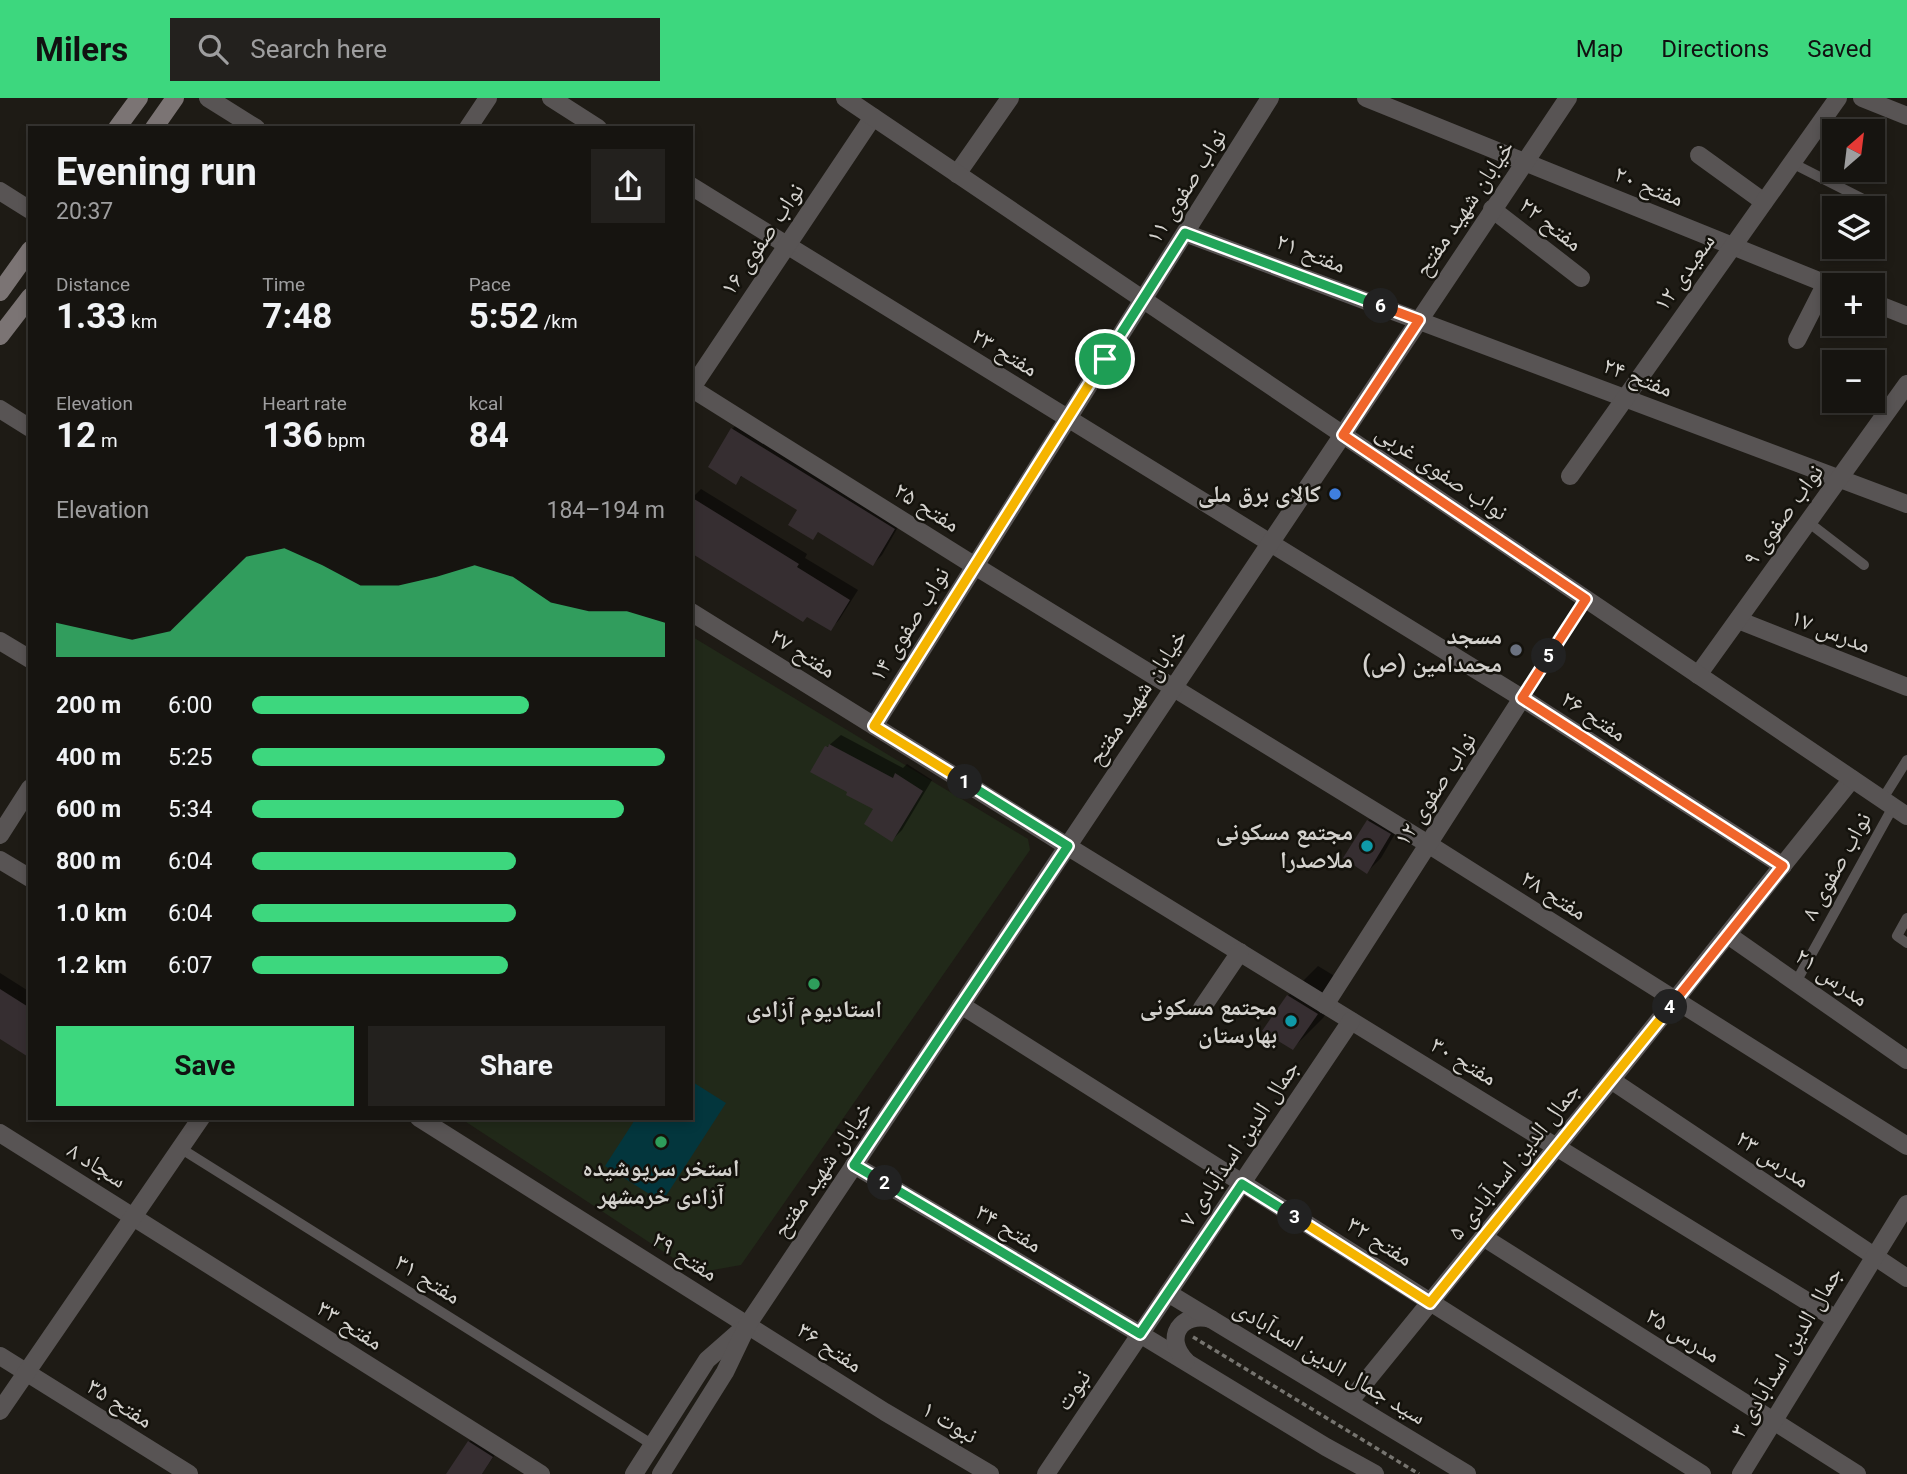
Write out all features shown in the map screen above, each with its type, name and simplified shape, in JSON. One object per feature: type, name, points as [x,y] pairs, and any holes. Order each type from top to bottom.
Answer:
[{"type":"main road","points":[[118,126],[139,98]]},
{"type":"main road","points":[[155,126],[175,98]]},
{"type":"main road","points":[[0,292],[28,253]]},
{"type":"main road","points":[[0,336],[28,300]]},
{"type":"street","points":[[208,98],[253,126]]},
{"type":"street","points":[[469,126],[488,98]]},
{"type":"street","points":[[551,98],[575,104],[596,126]]},
{"type":"street","name":"نواب صفوی غربی","points":[[845,98],[1894,808]]},
{"type":"street","points":[[957,174],[1010,98]]},
{"type":"street","name":"نواب صفوی ۱۱","points":[[1142,299],[1270,98]]},
{"type":"street","name":"مفتح ۲۰","points":[[1366,98],[1822,282]]},
{"type":"street","name":"خیابان شهید مفتح","points":[[660,1474],[724,1372],[748,1324],[1567,98]]},
{"type":"street","name":"سعیدی ۱۲","points":[[1570,476],[1838,98]]},
{"type":"street","points":[[1862,98],[1907,117]]},
{"type":"street","name":"نواب صفوی ۱۶","points":[[693,386],[873,117]]},
{"type":"street","points":[[1699,155],[1764,202]]},
{"type":"street","name":"مفتح ۲۳","points":[[693,187],[1270,543]]},
{"type":"street","points":[[0,191],[28,209]]},
{"type":"street","name":"مفتح ۲۲","points":[[1492,209],[1581,278]]},
{"type":"street","name":"مفتح ۲۱","points":[[1185,233],[1419,320]]},
{"type":"street","points":[[1797,340],[1822,298]]},
{"type":"street","name":"نواب صفوی ۱۴","points":[[874,726],[1142,299]]},
{"type":"street","points":[[1885,307],[1907,316]]},
{"type":"street","name":"مفتح ۲۴","points":[[1419,320],[1907,504]]},
{"type":"street","name":"نواب صفوی ۹","points":[[1698,675],[1907,384]]},
{"type":"street","name":"مفتح ۲۵","points":[[693,390],[1173,688]]},
{"type":"street","points":[[0,409],[28,427]]},
{"type":"street","name":"مفتح ۲۶","points":[[1270,543],[1522,698],[1783,866]]},
{"type":"street","name":"مفتح ۲۷","points":[[693,613],[1068,846]]},
{"type":"street","name":"مدرس ۱۷","points":[[1738,620],[1907,687]]},
{"type":"street","points":[[0,640],[28,658]]},
{"type":"street","name":"مفتح ۲۸","points":[[1173,688],[1428,844],[1907,1146]]},
{"type":"street","name":"نواب صفوی ۱۲","points":[[1325,1005],[1522,698]]},
{"type":"street","name":"جمال الدین اسدآبادی ۵","points":[[1349,1402],[1852,779]]},
{"type":"street","points":[[0,835],[28,791]]},
{"type":"street","name":"مفتح ۳۰","points":[[1068,846],[1836,1319]]},
{"type":"street","points":[[0,860],[28,877]]},
{"type":"street","name":"مدرس ۲۱","points":[[1728,935],[1907,1060]]},
{"type":"street","points":[[1202,1008],[1240,952]]},
{"type":"street","name":"مفتح ۳۲","points":[[961,1006],[1702,1474]]},
{"type":"street","name":"جمال الدین اسدآبادی ۷","points":[[1140,1334],[1351,1021]]},
{"type":"street","name":"مدرس ۲۳","points":[[1611,1080],[1907,1278]]},
{"type":"street","points":[[0,1411],[200,1120]]},
{"type":"street","name":"مفتح ۲۹","points":[[422,1120],[748,1324]]},
{"type":"street","name":"سجاد ۸","points":[[0,1133],[133,1216]]},
{"type":"street","name":"مفتح ۳۴","points":[[854,1165],[1140,1334]]},
{"type":"street","name":"جمال الدین اسدآبادی ۳","points":[[1741,1474],[1907,1203]]},
{"type":"street","name":"مفتح ۳۳","points":[[133,1216],[541,1474]]},
{"type":"street","name":"مدرس ۲۵","points":[[1483,1237],[1857,1474]]},
{"type":"street","name":"سید جمال الدین اسدآبادی","points":[[1168,1293],[1467,1474]]},
{"type":"street","points":[[1187,1362],[1175,1343],[1178,1328],[1182,1322],[1196,1316],[1211,1319]]},
{"type":"street","name":"خیابان شهید مفتح","points":[[634,1474],[707,1360],[748,1324]]},
{"type":"street","name":"مفتح ۳۶","points":[[748,1324],[885,1412]]},
{"type":"street","points":[[1140,1334],[1374,1474]]},
{"type":"street","name":"نبوت","points":[[1046,1474],[1140,1334]]},
{"type":"street","name":"مفتح ۳۵","points":[[0,1356],[189,1474]]},
{"type":"street","name":"نبوت ۱","points":[[885,1412],[990,1474]]},
{"type":"lane","points":[[1792,163],[1857,196]]},
{"type":"lane","points":[[1808,522],[1864,565]]},
{"type":"lane","name":"نواب صفوی ۸","points":[[1796,982],[1894,808],[1907,760]]},
{"type":"lane","points":[[1907,918],[1897,936],[1907,943]]},
{"type":"lane","name":"مفتح ۳۱","points":[[180,1148],[653,1445]]},
{"type":"path","points":[[1522,698],[1586,599]]},
{"type":"path","points":[[1182,1322],[1187,1334],[1419,1474]]},
{"type":"green space","name":"استادیوم آزادی","points":[[693,637],[1028,839],[1030,850],[741,1265],[696,1273],[463,1120],[693,1120]]},
{"type":"water","name":"استخر سرپوشیده آزادی خرمشهر","points":[[693,1082],[726,1103],[662,1202],[605,1166],[635,1120],[693,1120]]},
{"type":"building","points":[[731,428],[895,529],[873,566],[818,532],[813,540],[788,525],[797,510],[741,476],[736,485],[708,467]]},
{"type":"building","points":[[693,498],[799,564],[797,567],[850,600],[831,631],[807,617],[803,622],[693,554]]},
{"type":"building","points":[[829,744],[893,778],[895,773],[923,791],[892,842],[864,824],[873,809],[810,772],[825,746],[828,747]]},
{"type":"building","name":"مجتمع مسکونی ملاصدرا","points":[[1367,820],[1391,834],[1367,874],[1343,858]]},
{"type":"building","points":[[0,989],[28,1007],[28,1057],[0,1039]]},
{"type":"building","name":"مجتمع مسکونی بهارستان","points":[[1287,995],[1318,1014],[1293,1050],[1262,1031]]},
{"type":"building","points":[[468,1441],[493,1457],[482,1474],[446,1474]]},
{"type":"place","name":"کالای برق ملی","points":[[1335,494]]},
{"type":"place","name":"مسجد محمدامین (ص)","points":[[1516,650]]},
{"type":"place","name":"مجتمع مسکونی ملاصدرا","points":[[1367,846]]},
{"type":"place","name":"استادیوم آزادی","points":[[814,984]]},
{"type":"place","name":"مجتمع مسکونی بهارستان","points":[[1291,1021]]},
{"type":"place","name":"استخر سرپوشیده آزادی خرمشهر","points":[[661,1142]]},
{"type":"route","points":[[1185,233],[1419,320],[1343,435],[1586,599],[1522,698],[1783,866],[1430,1303],[1242,1184],[1140,1334],[854,1165],[1068,846],[874,726],[1105,359],[1185,233]]}]
